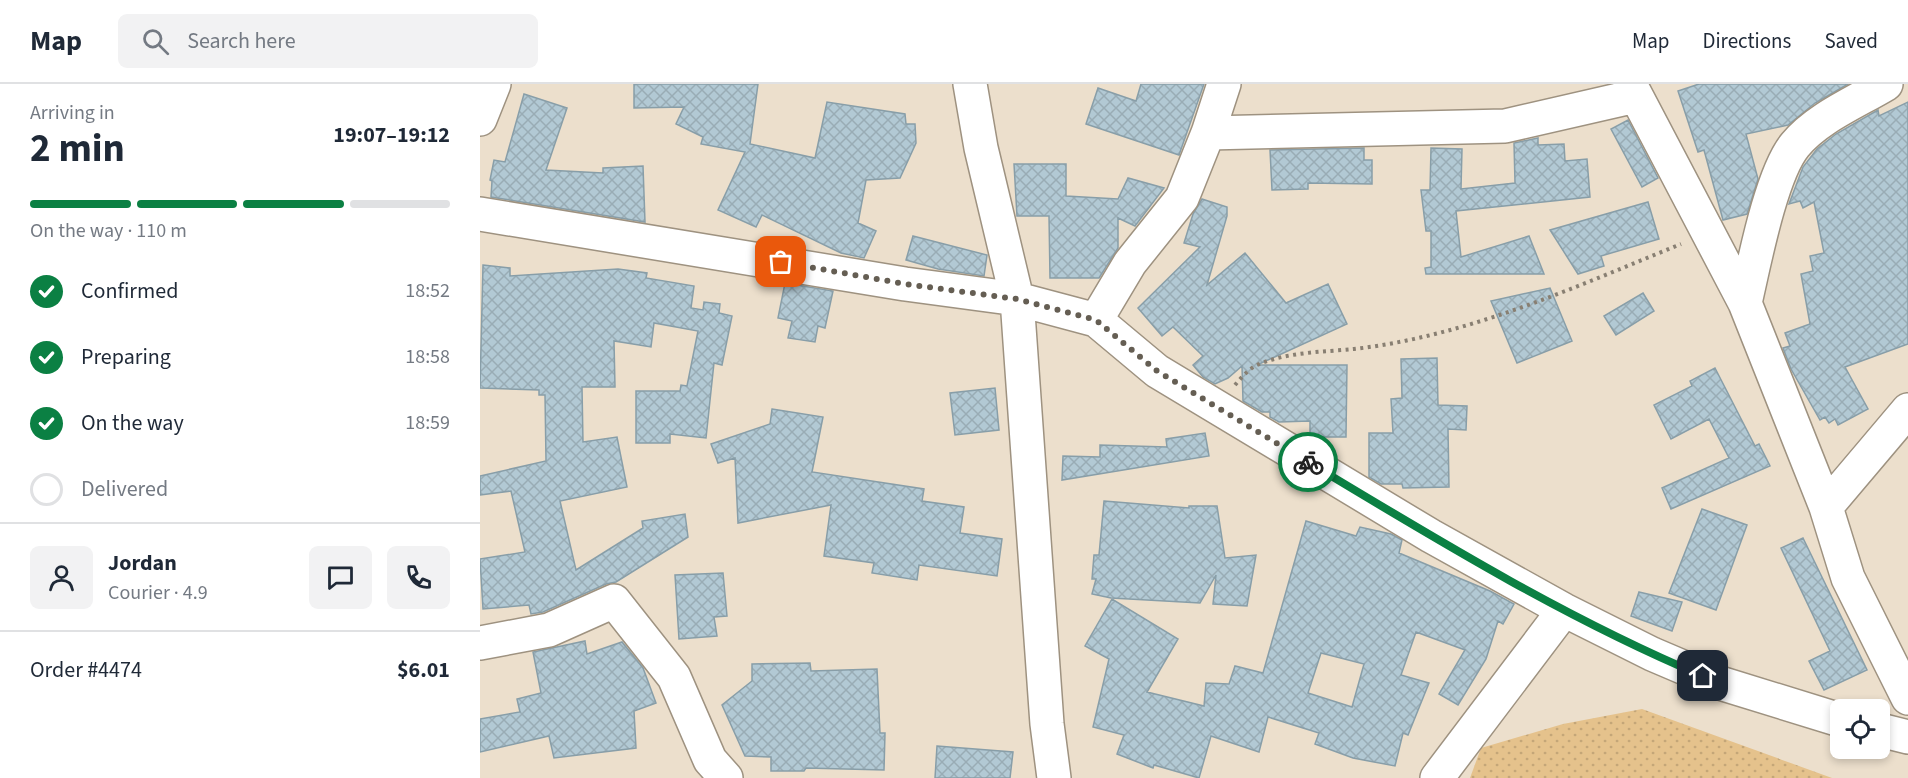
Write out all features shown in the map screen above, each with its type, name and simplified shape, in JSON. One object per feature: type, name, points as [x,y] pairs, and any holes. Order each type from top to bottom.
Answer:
[{"type":"street","points":[[480,118],[494,84]]},
{"type":"street","points":[[970,84],[981,148],[1017,299],[1047,724],[1054,778]]},
{"type":"street","points":[[1096,320],[1130,263],[1182,198],[1208,133],[1224,84]]},
{"type":"street","points":[[1745,303],[1776,183],[1794,146],[1816,125],[1886,84]]},
{"type":"street","points":[[1208,133],[1505,126],[1633,90],[1706,233],[1745,303],[1826,507],[1848,578],[1908,699]]},
{"type":"street","points":[[480,214],[905,284],[1017,299],[1096,320],[1157,371],[1431,536],[1564,610],[1652,654],[1720,683],[1830,717]]},
{"type":"street","points":[[1826,507],[1908,410]]},
{"type":"street","points":[[480,643],[549,630],[614,601],[674,677],[710,760],[726,778]]},
{"type":"street","points":[[1437,778],[1564,610]]},
{"type":"street","points":[[1890,732],[1908,737]]},
{"type":"path","points":[[1216,405],[1256,366],[1305,354],[1393,344],[1526,307],[1706,233]]},
{"type":"shaded area","points":[[1642,709],[1832,778],[1470,778],[1481,748],[1563,724]]},
{"type":"building","points":[[634,84],[758,84],[750,144],[815,158],[827,102],[905,114],[906,124],[915,124],[916,143],[900,178],[866,180],[858,223],[876,231],[864,258],[841,253],[762,215],[756,227],[718,210],[745,152],[701,144],[703,137],[676,124],[684,107],[634,108]]},
{"type":"building","points":[[1141,84],[1204,84],[1179,155],[1086,124],[1098,88],[1136,101]]},
{"type":"building","points":[[1699,84],[1848,84],[1815,103],[1788,125],[1746,134],[1758,179],[1747,214],[1723,220],[1704,150],[1698,152],[1678,91]]},
{"type":"building","points":[[524,94],[567,108],[546,170],[603,173],[603,168],[643,166],[645,222],[491,197],[492,181],[490,180],[494,160],[505,162]]},
{"type":"building","points":[[1908,102],[1908,344],[1845,367],[1868,409],[1838,425],[1835,419],[1829,423],[1825,417],[1820,420],[1791,369],[1783,348],[1790,346],[1785,333],[1810,324],[1801,274],[1813,271],[1810,256],[1824,253],[1814,202],[1803,208],[1800,201],[1789,204],[1803,167],[1817,149],[1836,134],[1878,110],[1879,116]]},
{"type":"building","points":[[1628,120],[1658,178],[1642,187],[1611,129]]},
{"type":"building","points":[[1538,138],[1538,145],[1564,144],[1565,161],[1587,159],[1590,197],[1456,211],[1461,257],[1529,236],[1544,274],[1426,274],[1425,268],[1431,267],[1431,231],[1426,231],[1421,190],[1430,190],[1431,148],[1462,149],[1461,189],[1515,183],[1514,143]]},
{"type":"building","points":[[1364,148],[1364,160],[1372,160],[1372,184],[1308,183],[1308,189],[1272,190],[1270,150]]},
{"type":"building","points":[[1014,164],[1066,164],[1066,196],[1118,199],[1128,178],[1164,188],[1135,226],[1118,218],[1118,248],[1099,278],[1050,278],[1049,216],[1017,216]]},
{"type":"building","points":[[1202,199],[1227,207],[1227,216],[1207,285],[1245,253],[1286,303],[1328,284],[1347,324],[1257,365],[1347,365],[1346,437],[1310,437],[1310,421],[1279,422],[1270,417],[1270,412],[1262,412],[1243,401],[1242,366],[1228,378],[1215,384],[1203,377],[1193,365],[1203,356],[1173,327],[1162,336],[1138,308],[1200,247],[1184,243],[1193,214]]},
{"type":"building","points":[[1648,202],[1659,239],[1601,256],[1604,266],[1578,274],[1550,230]]},
{"type":"building","points":[[913,236],[987,255],[984,276],[938,269],[906,260]]},
{"type":"building","points":[[483,265],[510,268],[510,276],[618,269],[647,273],[646,278],[694,286],[691,308],[703,310],[704,302],[720,304],[719,313],[732,316],[722,365],[714,363],[706,438],[670,434],[670,443],[636,443],[636,391],[680,391],[681,385],[687,386],[698,331],[654,323],[651,347],[614,341],[615,387],[582,387],[583,442],[617,437],[627,487],[560,501],[576,570],[643,528],[642,521],[685,514],[688,537],[616,582],[606,584],[543,612],[531,614],[529,605],[483,609],[480,559],[525,552],[511,491],[480,495],[480,476],[546,461],[545,395],[539,395],[539,390],[480,388]]},
{"type":"building","points":[[785,283],[833,291],[825,328],[818,326],[815,342],[788,338],[792,321],[778,318]]},
{"type":"building","points":[[1550,288],[1572,341],[1517,363],[1491,301]]},
{"type":"building","points":[[1643,293],[1654,311],[1616,335],[1604,316]]},
{"type":"building","points":[[1437,358],[1438,405],[1467,406],[1466,430],[1448,429],[1449,487],[1403,488],[1402,484],[1381,484],[1369,477],[1369,433],[1393,433],[1391,399],[1402,398],[1401,359]]},
{"type":"building","points":[[1715,368],[1755,446],[1759,444],[1770,466],[1671,509],[1662,488],[1729,458],[1709,419],[1671,439],[1654,405],[1692,386],[1690,381]]},
{"type":"building","points":[[995,388],[999,430],[955,435],[950,393]]},
{"type":"building","points":[[772,409],[823,417],[812,472],[924,489],[922,501],[964,507],[960,533],[1002,539],[997,576],[919,565],[917,580],[872,573],[874,563],[824,556],[831,505],[738,523],[735,458],[718,463],[711,444],[770,424]]},
{"type":"building","points":[[1205,433],[1209,456],[1062,480],[1063,456],[1100,457],[1100,445],[1167,447],[1166,439]]},
{"type":"building","points":[[1104,501],[1189,508],[1189,506],[1217,506],[1225,558],[1256,555],[1247,606],[1213,604],[1216,575],[1200,603],[1111,598],[1092,594],[1096,579],[1092,579],[1094,555],[1099,555]]},
{"type":"building","points":[[1702,509],[1747,525],[1716,610],[1669,593]]},
{"type":"building","points":[[1306,521],[1356,536],[1360,527],[1391,534],[1402,540],[1399,553],[1490,591],[1514,604],[1503,624],[1498,621],[1486,659],[1458,705],[1439,694],[1465,650],[1416,632],[1401,675],[1429,683],[1408,735],[1403,733],[1395,766],[1353,758],[1315,744],[1319,733],[1268,717],[1259,752],[1211,736],[1199,778],[1154,765],[1153,768],[1117,754],[1124,735],[1093,727],[1109,659],[1085,646],[1112,599],[1178,639],[1147,692],[1204,706],[1206,683],[1229,684],[1235,666],[1263,673]],"holes":[[[1321,653],[1364,664],[1352,707],[1308,693]]]},
{"type":"building","points":[[1803,538],[1867,670],[1824,690],[1809,661],[1830,651],[1781,548]]},
{"type":"building","points":[[723,573],[727,616],[714,617],[717,636],[679,639],[675,575]]},
{"type":"building","points":[[1639,592],[1682,602],[1672,631],[1631,616]]},
{"type":"building","points":[[585,641],[587,654],[622,642],[643,668],[656,703],[634,711],[636,748],[554,758],[549,736],[480,752],[480,719],[520,712],[517,699],[541,693],[533,652]]},
{"type":"building","points":[[810,663],[811,671],[877,669],[880,733],[885,733],[884,770],[806,768],[804,771],[771,771],[771,757],[745,756],[722,705],[752,681],[752,664]]},
{"type":"building","points":[[937,746],[1013,752],[1010,778],[935,778]]},
{"type":"way so far","points":[[781,262],[905,284],[1017,299],[1096,320],[1157,371],[1308,462]]},
{"type":"route","points":[[1308,462],[1431,536],[1564,610],[1652,654],[1703,676]]}]
